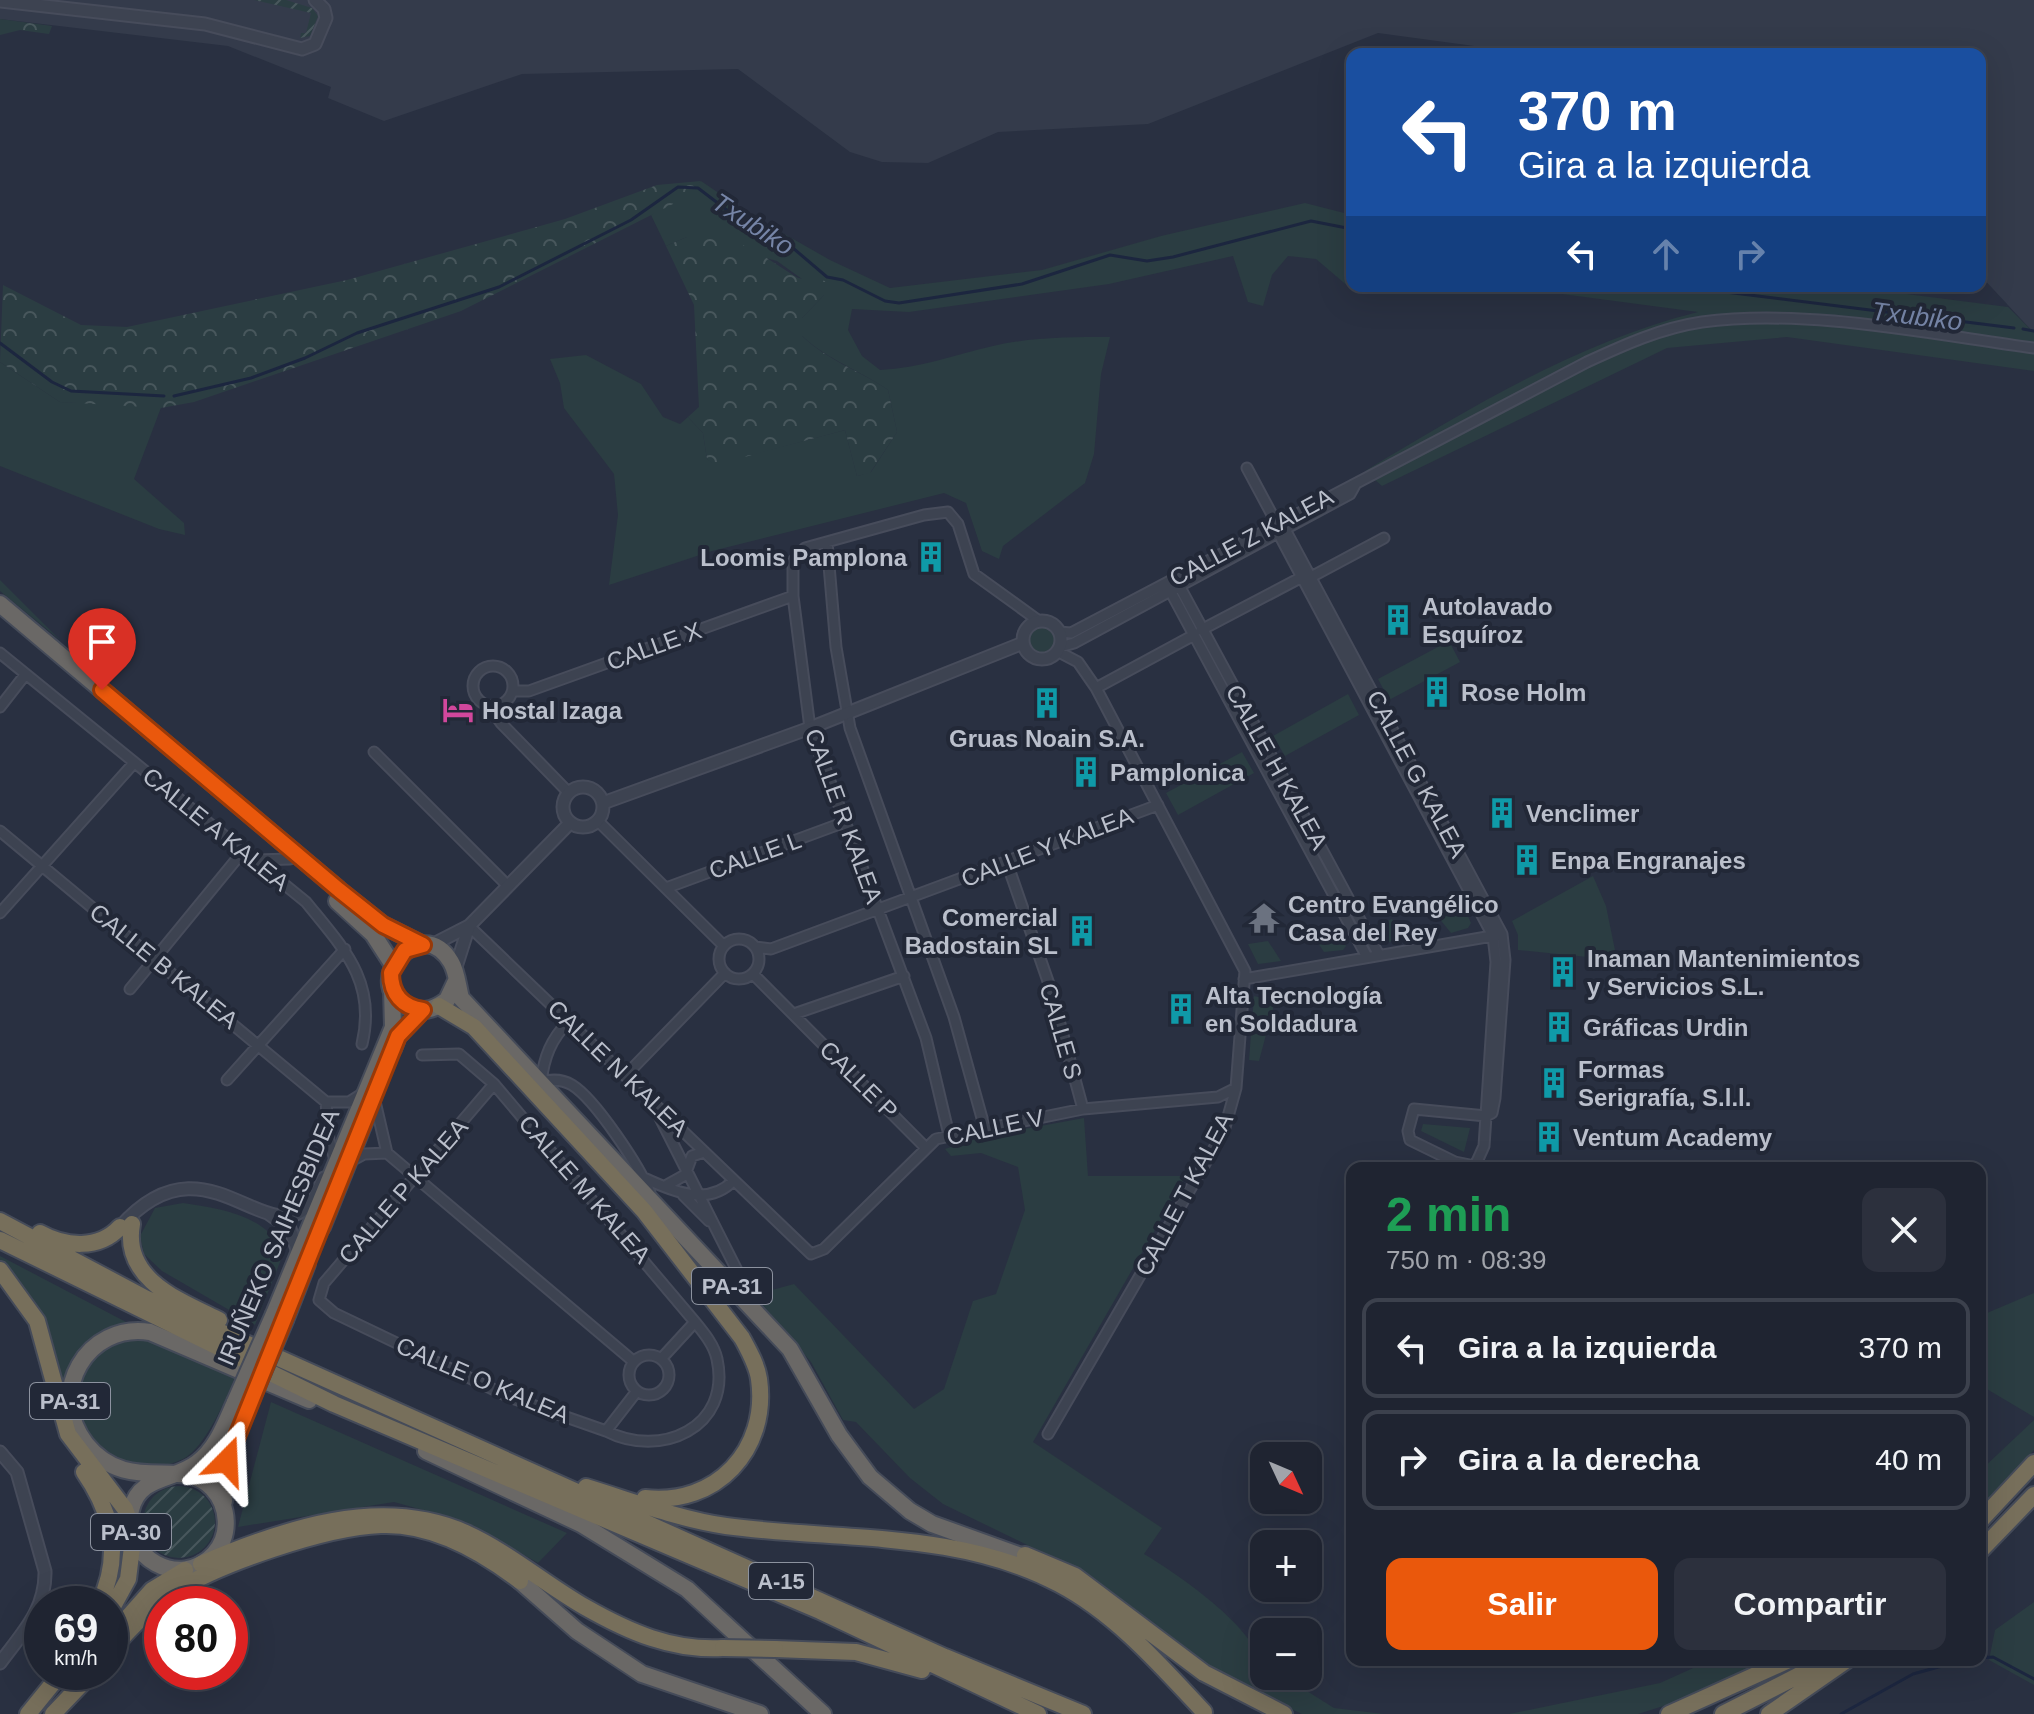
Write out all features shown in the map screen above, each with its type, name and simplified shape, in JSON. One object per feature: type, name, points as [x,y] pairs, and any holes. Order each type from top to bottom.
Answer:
[{"type":"highway","points":[[0,594],[37,626],[55,650]]},
{"type":"highway","name":"PA-31","points":[[0,604],[383,925],[451,960],[461,998],[790,1349],[853,1455],[889,1495],[932,1524],[1025,1555],[1066,1578],[1115,1614],[1187,1685],[1204,1713]]},
{"type":"highway","points":[[0,617],[214,794],[373,934],[393,965],[392,989],[404,1004],[431,1008],[474,1027],[644,1211],[742,1338],[759,1375],[760,1415],[755,1433],[737,1463],[716,1483],[673,1501],[608,1494]]},
{"type":"highway","points":[[393,965],[405,950],[427,945]]},
{"type":"highway","points":[[431,1008],[453,991],[455,975]]},
{"type":"highway","name":"IRUÑEKO SAIHESBIDEA","points":[[370,1094],[393,1027],[392,989]]},
{"type":"highway","name":"IRUÑEKO SAIHESBIDEA","points":[[225,1511],[225,1469],[242,1405],[341,1163],[398,1036],[431,1008]]},
{"type":"highway","name":"IRUÑEKO SAIHESBIDEA","points":[[280,1316],[299,1255],[341,1163]]},
{"type":"highway","points":[[0,1210],[61,1242],[97,1243],[122,1228],[132,1257],[158,1287],[256,1337],[280,1359]]},
{"type":"highway","points":[[0,1221],[145,1298],[280,1359],[476,1455],[511,1489]]},
{"type":"highway","points":[[0,1240],[306,1391],[476,1455],[724,1525],[937,1545],[1001,1558],[1061,1585],[1091,1604],[1149,1655],[1204,1713]]},
{"type":"highway","points":[[0,1270],[37,1321],[68,1434],[120,1502],[131,1531]]},
{"type":"highway","name":"PA-31","points":[[165,1475],[131,1473],[108,1463],[91,1450],[75,1425],[69,1392],[74,1375],[90,1349],[114,1333],[131,1330],[161,1335],[511,1489],[581,1524],[687,1589],[823,1714]]},
{"type":"highway","points":[[46,1351],[54,1416],[63,1440],[106,1506],[112,1527],[111,1568],[105,1586]]},
{"type":"highway","name":"IRUÑEKO SAIHESBIDEA","points":[[165,1475],[189,1468],[205,1456],[242,1405]]},
{"type":"highway","name":"A-15","points":[[476,1455],[1038,1714]]},
{"type":"highway","name":"A-15","points":[[476,1455],[1083,1714]]},
{"type":"highway","points":[[1986,1515],[2034,1463]]},
{"type":"highway","points":[[165,1475],[196,1477],[219,1496],[225,1511]]},
{"type":"highway","name":"PA-30","points":[[124,1586],[128,1579],[132,1507],[139,1493],[165,1475]]},
{"type":"highway","points":[[1986,1545],[2034,1495]]},
{"type":"highway","name":"PA-30","points":[[128,1618],[152,1590],[193,1567],[222,1542],[225,1511]]},
{"type":"highway","points":[[193,1567],[323,1523],[390,1515],[424,1519],[468,1534],[522,1575],[577,1631],[642,1674],[760,1714]]},
{"type":"highway","points":[[128,1633],[160,1602],[199,1579],[299,1542],[382,1525],[411,1524],[445,1531],[629,1632],[695,1650],[856,1652],[891,1659],[979,1688]]},
{"type":"highway","name":"PA-30","points":[[131,1531],[154,1564],[169,1570],[193,1567]]},
{"type":"highway","points":[[1025,1555],[1075,1576],[1204,1673],[1284,1714]]},
{"type":"highway","points":[[1669,1714],[1776,1666]]},
{"type":"highway","points":[[1723,1714],[1817,1666]]},
{"type":"highway","points":[[1769,1714],[1838,1666]]},
{"type":"highway","points":[[19,1714],[38,1690]]},
{"type":"highway","points":[[28,1714],[47,1690]]},
{"type":"highway","points":[[52,1714],[70,1690]]},
{"type":"highway","points":[[52,1714],[75,1690]]},
{"type":"street","points":[[0,1],[205,24],[302,49],[319,40],[326,18],[324,9],[315,0]]},
{"type":"street","name":"CALLE Z KALEA","points":[[1058,649],[1279,527],[1350,494],[1355,485],[1601,356],[1661,331],[1700,322],[1797,319],[2034,348]]},
{"type":"street","name":"CALLE G KALEA","points":[[1247,468],[1497,935],[1484,1146],[1477,1162]]},
{"type":"street","points":[[827,542],[924,515],[948,512],[958,524],[974,574],[1059,632],[1058,649],[1040,659],[1028,654],[1023,643],[1029,626],[1039,621]]},
{"type":"street","points":[[1096,688],[1198,632],[1384,538]]},
{"type":"street","name":"CALLE R KALEA","points":[[949,1135],[926,1038],[810,728],[793,596],[793,561],[797,553],[827,542],[836,647],[847,713],[954,1017],[985,1129]]},
{"type":"street","name":"CALLE Z KALEA","points":[[1059,632],[1071,633],[1172,585]]},
{"type":"street","name":"CALLE H KALEA","points":[[1172,585],[1379,955]]},
{"type":"street","name":"CALLE X","points":[[513,691],[529,691],[793,596]]},
{"type":"street","name":"CALLE H KALEA","points":[[1198,632],[1367,957]]},
{"type":"street","points":[[603,803],[810,728],[1023,643]]},
{"type":"street","name":"CALLE T KALEA","points":[[1048,1434],[1224,1131],[1236,1088],[1244,979],[1243,964],[1096,688],[1078,662],[1058,649]]},
{"type":"street","name":"CALLE A KALEA","points":[[0,653],[306,902],[345,949],[363,985],[369,1016],[362,1044]]},
{"type":"street","points":[[489,706],[504,703],[513,691],[507,672],[495,666],[482,670],[473,687],[478,699],[489,706],[501,723],[569,793]]},
{"type":"street","points":[[0,707],[25,675]]},
{"type":"street","points":[[374,752],[508,886]]},
{"type":"street","points":[[0,913],[134,763]]},
{"type":"street","points":[[569,793],[585,787],[593,789],[603,803]]},
{"type":"street","points":[[569,793],[563,811],[570,823],[586,828],[598,821],[603,803]]},
{"type":"street","name":"CALLE Y KALEA","points":[[755,947],[771,949],[1158,805]]},
{"type":"street","points":[[598,821],[724,946]]},
{"type":"street","name":"CALLE L","points":[[666,888],[845,822]]},
{"type":"street","points":[[427,945],[469,926],[570,823]]},
{"type":"street","name":"CALLE B KALEA","points":[[0,831],[326,1102]]},
{"type":"street","points":[[130,989],[244,850]]},
{"type":"street","points":[[256,860],[290,859]]},
{"type":"street","name":"CALLE S","points":[[1007,863],[1050,987],[1083,1109]]},
{"type":"street","points":[[455,975],[469,926]]},
{"type":"street","name":"CALLE N KALEA","points":[[469,926],[765,1212]]},
{"type":"street","points":[[1244,979],[1497,935]]},
{"type":"street","points":[[744,940],[755,947],[759,964],[753,974],[739,979],[725,973],[719,960],[724,946],[744,940]]},
{"type":"street","points":[[227,1080],[345,949]]},
{"type":"street","points":[[626,1075],[725,973]]},
{"type":"street","name":"CALLE P","points":[[753,974],[925,1147]]},
{"type":"street","name":"CALLE P","points":[[794,1014],[904,976]]},
{"type":"street","points":[[569,1021],[554,1039],[545,1057],[541,1082],[552,1079],[575,1086],[605,1121],[644,1178],[653,1201]]},
{"type":"street","name":"CALLE M KALEA","points":[[422,1055],[459,1054],[494,1084],[695,1322],[717,1359],[716,1390],[705,1417],[676,1439],[660,1443],[631,1442],[606,1431]]},
{"type":"street","name":"CALLE P KALEA","points":[[319,1300],[324,1283],[494,1084]]},
{"type":"street","name":"CALLE V","points":[[765,1212],[811,1254],[824,1249],[925,1147],[949,1135],[1083,1109],[1218,1097],[1236,1088]]},
{"type":"street","points":[[341,1163],[329,1140],[326,1102],[349,1102],[370,1094],[387,1153],[633,1361]]},
{"type":"street","points":[[651,1101],[760,1315]]},
{"type":"street","name":"CALLE G KALEA","points":[[1455,1162],[1410,1140],[1408,1131],[1414,1109],[1486,1116]]},
{"type":"street","points":[[667,1185],[681,1179],[692,1156],[704,1152]]},
{"type":"street","points":[[122,1228],[142,1204],[163,1191],[196,1188],[265,1211],[296,1214],[307,1208],[341,1163],[364,1154],[387,1153]]},
{"type":"street","points":[[644,1178],[667,1185],[682,1194],[714,1226]]},
{"type":"street","points":[[682,1194],[716,1195],[733,1181]]},
{"type":"street","points":[[265,1211],[290,1229],[299,1255]]},
{"type":"street","name":"CALLE O KALEA","points":[[319,1300],[334,1313],[509,1397],[606,1431]]},
{"type":"street","points":[[661,1359],[695,1322]]},
{"type":"street","points":[[650,1355],[661,1359],[669,1371],[663,1390],[650,1395],[637,1391],[628,1374],[633,1361],[650,1355]]},
{"type":"street","points":[[606,1431],[637,1391]]},
{"type":"street","points":[[0,1452],[17,1472],[45,1571],[45,1587],[34,1618],[0,1663]]},
{"type":"shaded area","points":[[0,0],[2034,0],[2034,333],[1986,281],[1986,48],[1489,48],[1378,33],[1148,124],[998,132],[928,163],[882,162],[850,152],[738,69],[522,74],[384,121],[328,98],[331,87],[228,46],[0,19]]},
{"type":"green space","points":[[254,0],[286,0],[312,8],[318,16],[310,36],[300,38],[301,33],[306,33],[311,13]]},
{"type":"green space","points":[[0,19],[52,26],[49,34],[20,30],[0,35]]},
{"type":"green space","points":[[701,181],[751,215],[830,260],[890,288],[1042,270],[1161,236],[1305,203],[1346,213],[1346,285],[1316,259],[1288,256],[1272,275],[1263,306],[1248,302],[1233,256],[1109,284],[909,312],[852,309],[848,330],[862,356],[880,370],[923,364],[1022,341],[1110,337],[1101,374],[1094,454],[1085,483],[1003,546],[999,559],[982,551],[966,503],[944,493],[712,551],[609,585],[618,515],[614,474],[564,408],[560,383],[550,359],[586,355],[641,384],[663,417],[680,424],[688,417],[703,433],[707,459],[715,464],[845,430],[857,476],[871,472],[897,432],[888,390],[822,352],[802,336],[802,318],[824,295],[777,261],[687,237],[666,246],[651,215]]},
{"type":"green space","points":[[701,181],[673,204],[461,311],[194,402],[161,408],[60,402],[0,362],[3,285],[81,325],[127,327],[347,280],[565,219],[657,185]]},
{"type":"green space","points":[[715,236],[747,247],[797,277],[828,282],[824,295],[802,318],[802,336],[822,352],[888,390],[897,432],[870,473],[857,476],[845,430],[715,465],[707,459],[703,433],[688,417],[699,407],[694,305],[666,246],[687,237]]},
{"type":"green space","points":[[1547,292],[1891,292],[2008,307],[2034,333],[2034,371],[1787,337],[1667,348],[1382,486],[1365,471],[1526,379],[1610,341],[1698,312]]},
{"type":"green space","points":[[0,362],[60,402],[162,405],[134,479],[184,523],[185,535],[159,529],[0,466]]},
{"type":"green space","points":[[0,580],[61,641],[0,591]]},
{"type":"green space","points":[[1041,625],[1047,626],[1055,634],[1055,646],[1047,654],[1041,655],[1035,654],[1027,646],[1026,640],[1027,634],[1035,626]]},
{"type":"green space","points":[[1449,641],[1460,662],[1389,700],[1378,679]]},
{"type":"green space","points":[[1348,694],[1359,715],[1285,756],[1273,736]]},
{"type":"green space","points":[[1242,752],[1254,773],[1178,815],[1166,793]]},
{"type":"green space","points":[[1593,876],[1606,906],[1617,960],[1518,950],[1518,935],[1512,921]]},
{"type":"green space","points":[[1464,908],[1471,923],[1468,928],[1451,933],[1434,912]]},
{"type":"green space","points":[[1392,919],[1406,937],[1389,942],[1375,925]]},
{"type":"green space","points":[[1339,932],[1346,946],[1343,950],[1324,952],[1312,934]]},
{"type":"green space","points":[[1268,941],[1281,961],[1258,964],[1248,944]]},
{"type":"green space","points":[[1254,996],[1275,1001],[1259,1061],[1249,1060]]},
{"type":"green space","points":[[1084,1118],[1088,1176],[1186,1176],[1033,1442],[1162,1528],[1144,1554],[1217,1606],[1250,1641],[1250,1690],[1305,1690],[1334,1708],[1384,1714],[1302,1714],[1213,1673],[1064,1563],[943,1504],[910,1478],[856,1422],[843,1420],[811,1362],[754,1295],[794,1284],[914,1409],[944,1389],[973,1301],[996,1294],[1025,1210],[1018,1167],[981,1153],[951,1156],[945,1149],[981,1137]]},
{"type":"green space","points":[[1423,1124],[1470,1128],[1464,1152],[1421,1131]]},
{"type":"green space","points":[[183,1203],[227,1211],[254,1222],[276,1240],[284,1252],[255,1325],[162,1271],[144,1254],[140,1236],[155,1208]]},
{"type":"green space","points":[[0,1256],[128,1323],[90,1344],[75,1360],[63,1380],[19,1284],[0,1262]]},
{"type":"green space","points":[[2034,1293],[2034,1417],[1986,1389],[1986,1313]]},
{"type":"green space","points":[[127,1339],[164,1342],[235,1377],[207,1434],[183,1459],[154,1466],[127,1461],[103,1448],[85,1428],[76,1404],[79,1379],[95,1357]]},
{"type":"green space","points":[[271,1402],[567,1533],[538,1563],[466,1522],[394,1502],[238,1527]]},
{"type":"green space","points":[[2034,1420],[2034,1450],[1986,1501],[1986,1465]]},
{"type":"green space","points":[[186,1486],[205,1496],[213,1508],[213,1536],[205,1548],[193,1556],[172,1558],[153,1548],[145,1536],[143,1515],[153,1496],[165,1488]]},
{"type":"green space","points":[[2034,1602],[2034,1685],[1989,1660],[1995,1630]]},
{"type":"green space","points":[[1698,1666],[1761,1666],[1717,1689],[1638,1714],[1509,1714],[1660,1683]]},
{"type":"waterway","name":"Txubiko","points":[[174,396],[251,378],[305,358],[357,333],[499,287],[631,220],[678,187],[698,188],[757,233],[780,237],[827,277],[843,280],[885,301],[899,303],[1022,284],[1110,255],[1147,261],[1173,257],[1311,221],[1346,228]]},
{"type":"waterway","name":"Txubiko","points":[[1725,292],[2014,328]]},
{"type":"waterway","name":"Txubiko","points":[[2023,329],[2034,331]]},
{"type":"waterway","name":"Txubiko","points":[[0,343],[52,382],[71,391],[164,396]]},
{"type":"waterway","points":[[1986,1658],[1993,1657],[2034,1679]]},
{"type":"waterway","points":[[1841,1714],[1913,1674],[1942,1666]]},
{"type":"place","name":"Loomis Pamplona","points":[[931,557]]},
{"type":"place","name":"Autolavado Esquíroz","points":[[1398,620]]},
{"type":"place","name":"Rose Holm","points":[[1437,692]]},
{"type":"place","name":"Gruas Noain S.A.","points":[[1047,703]]},
{"type":"place","name":"Hostal Izaga","points":[[458,710]]},
{"type":"place","name":"Pamplonica","points":[[1086,772]]},
{"type":"place","name":"Venclimer","points":[[1502,813]]},
{"type":"place","name":"Enpa Engranajes","points":[[1527,860]]},
{"type":"place","name":"Centro Evangélico Casa del Rey","points":[[1264,918]]},
{"type":"place","name":"Comercial Badostain SL","points":[[1082,931]]},
{"type":"place","name":"Inaman Mantenimientos y Servicios S.L.","points":[[1563,972]]},
{"type":"place","name":"Alta Tecnología en Soldadura","points":[[1181,1009]]},
{"type":"place","name":"Gráficas Urdin","points":[[1559,1027]]},
{"type":"place","name":"Formas Serigrafía, S.l.l.","points":[[1554,1083]]},
{"type":"place","name":"Ventum Academy","points":[[1549,1137]]},
{"type":"route","points":[[102,690],[383,925],[423,945],[413,946],[398,957],[393,965],[391,981],[397,998],[413,1009],[423,1010],[398,1036],[227,1461]]}]
